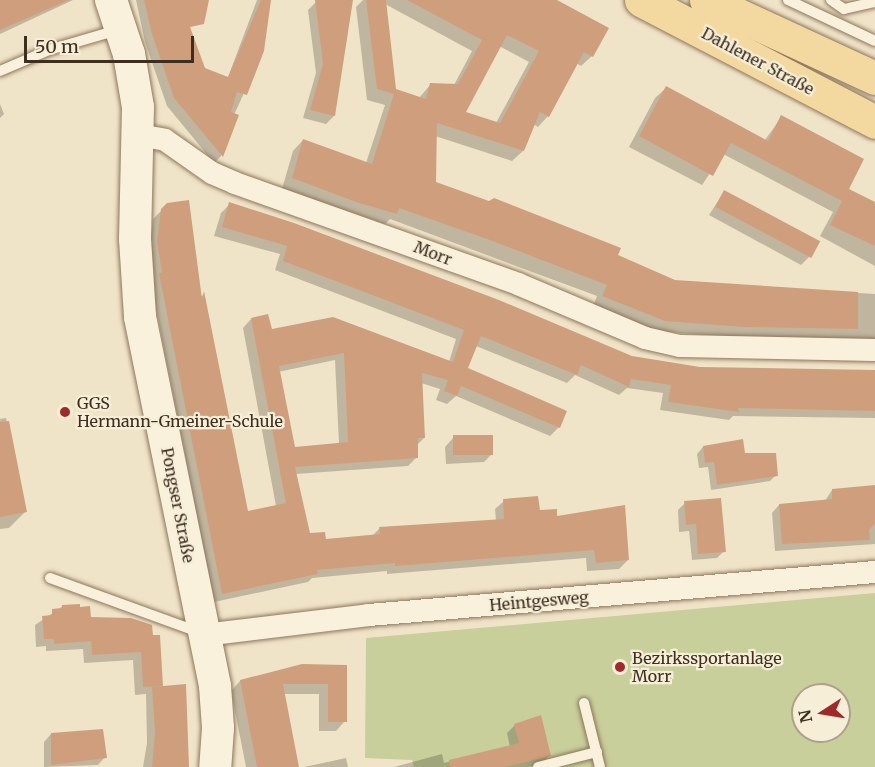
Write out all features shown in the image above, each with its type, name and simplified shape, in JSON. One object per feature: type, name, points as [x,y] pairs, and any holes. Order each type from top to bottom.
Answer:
[{"type":"main road","points":[[111,0],[122,30],[134,80],[138,135]]},
{"type":"main road","name":"Dahlener Straße","points":[[641,0],[875,122]]},
{"type":"main road","name":"Dahlener Straße","points":[[706,0],[875,78]]},
{"type":"main road","name":"Pongser Straße","points":[[138,135],[135,239],[140,316],[215,686],[218,728],[215,767]]},
{"type":"street","name":"Morr","points":[[138,135],[165,140],[213,173],[235,183],[507,280],[645,338],[680,346],[875,350]]},
{"type":"street","name":"Heintgesweg","points":[[204,634],[369,615],[875,572]]},
{"type":"lane","points":[[788,0],[875,41]]},
{"type":"lane","points":[[831,0],[844,9],[875,3]]},
{"type":"lane","points":[[0,71],[50,50],[122,30]]},
{"type":"lane","points":[[50,578],[204,634]]},
{"type":"lane","points":[[584,703],[600,767]]},
{"type":"lane","points":[[538,767],[597,752]]},
{"type":"green space","name":"Bezirkssportanlage Morr","points":[[875,593],[875,767],[414,767],[412,760],[365,758],[366,638]]},
{"type":"building","points":[[0,0],[69,0],[0,30]]},
{"type":"building","points":[[144,0],[209,0],[204,24],[190,27],[205,68],[228,77],[261,0],[271,0],[264,51],[247,95],[237,92],[231,112],[239,115],[223,157],[174,98],[152,34]]},
{"type":"building","points":[[315,0],[353,0],[335,116],[310,110],[323,64]]},
{"type":"building","points":[[366,0],[386,0],[396,89],[426,99],[430,83],[458,84],[482,40],[407,0],[557,0],[609,28],[593,57],[584,52],[549,117],[540,112],[524,151],[437,123],[436,182],[489,201],[494,198],[621,248],[618,255],[675,280],[858,292],[858,329],[743,327],[665,321],[602,296],[607,285],[399,208],[397,214],[359,203],[292,178],[303,139],[372,164],[394,94],[377,89]],"holes":[[[507,35],[539,51],[500,123],[466,112]]]},
{"type":"building","points":[[666,86],[768,141],[781,115],[864,159],[849,189],[875,202],[875,246],[830,225],[842,201],[731,143],[713,176],[639,136]]},
{"type":"building","points":[[724,190],[820,241],[811,258],[715,207]]},
{"type":"building","points":[[189,200],[202,299],[204,291],[248,511],[286,503],[251,318],[268,314],[272,329],[333,317],[453,362],[464,330],[283,261],[287,246],[222,227],[229,202],[294,223],[499,300],[632,356],[700,367],[875,370],[875,411],[738,408],[739,412],[668,402],[671,385],[631,379],[629,387],[581,365],[577,375],[481,336],[468,368],[567,411],[560,428],[461,386],[457,396],[444,391],[448,380],[422,373],[425,438],[418,438],[418,458],[295,467],[310,533],[325,532],[326,539],[380,534],[379,527],[504,519],[503,499],[538,496],[540,510],[557,509],[557,516],[625,505],[629,560],[596,563],[594,550],[395,566],[395,563],[317,570],[318,574],[222,594],[159,273],[162,273],[157,242],[161,209],[167,203]],"holes":[[[344,353],[348,442],[295,447],[279,366]]]},
{"type":"building","points":[[9,421],[27,512],[0,517],[0,422]]},
{"type":"building","points":[[453,435],[493,435],[493,455],[453,455]]},
{"type":"building","points":[[743,439],[745,453],[776,453],[778,476],[717,485],[714,462],[705,463],[703,446]]},
{"type":"building","points":[[875,485],[875,523],[869,530],[870,540],[782,544],[779,504],[832,499],[832,489]]},
{"type":"building","points":[[721,498],[726,552],[698,554],[696,524],[686,525],[684,501]]},
{"type":"building","points":[[80,604],[80,607],[90,606],[91,617],[131,618],[152,625],[153,635],[160,635],[163,686],[143,687],[141,652],[92,655],[91,641],[54,644],[54,639],[44,639],[42,616],[52,615],[52,609],[62,608],[62,605]]},
{"type":"building","points":[[302,664],[347,665],[347,722],[328,722],[328,684],[283,684],[299,767],[257,767],[240,680]]},
{"type":"building","points":[[186,684],[189,767],[152,767],[155,733],[152,687]]},
{"type":"building","points":[[541,715],[551,756],[505,767],[450,767],[449,760],[519,743],[514,724]]},
{"type":"building","points":[[103,729],[107,758],[51,765],[51,733]]},
{"type":"place","name":"GGS Hermann-Gmeiner-Schule","points":[[65,412]]},
{"type":"place","name":"Bezirkssportanlage Morr","points":[[620,667]]}]
